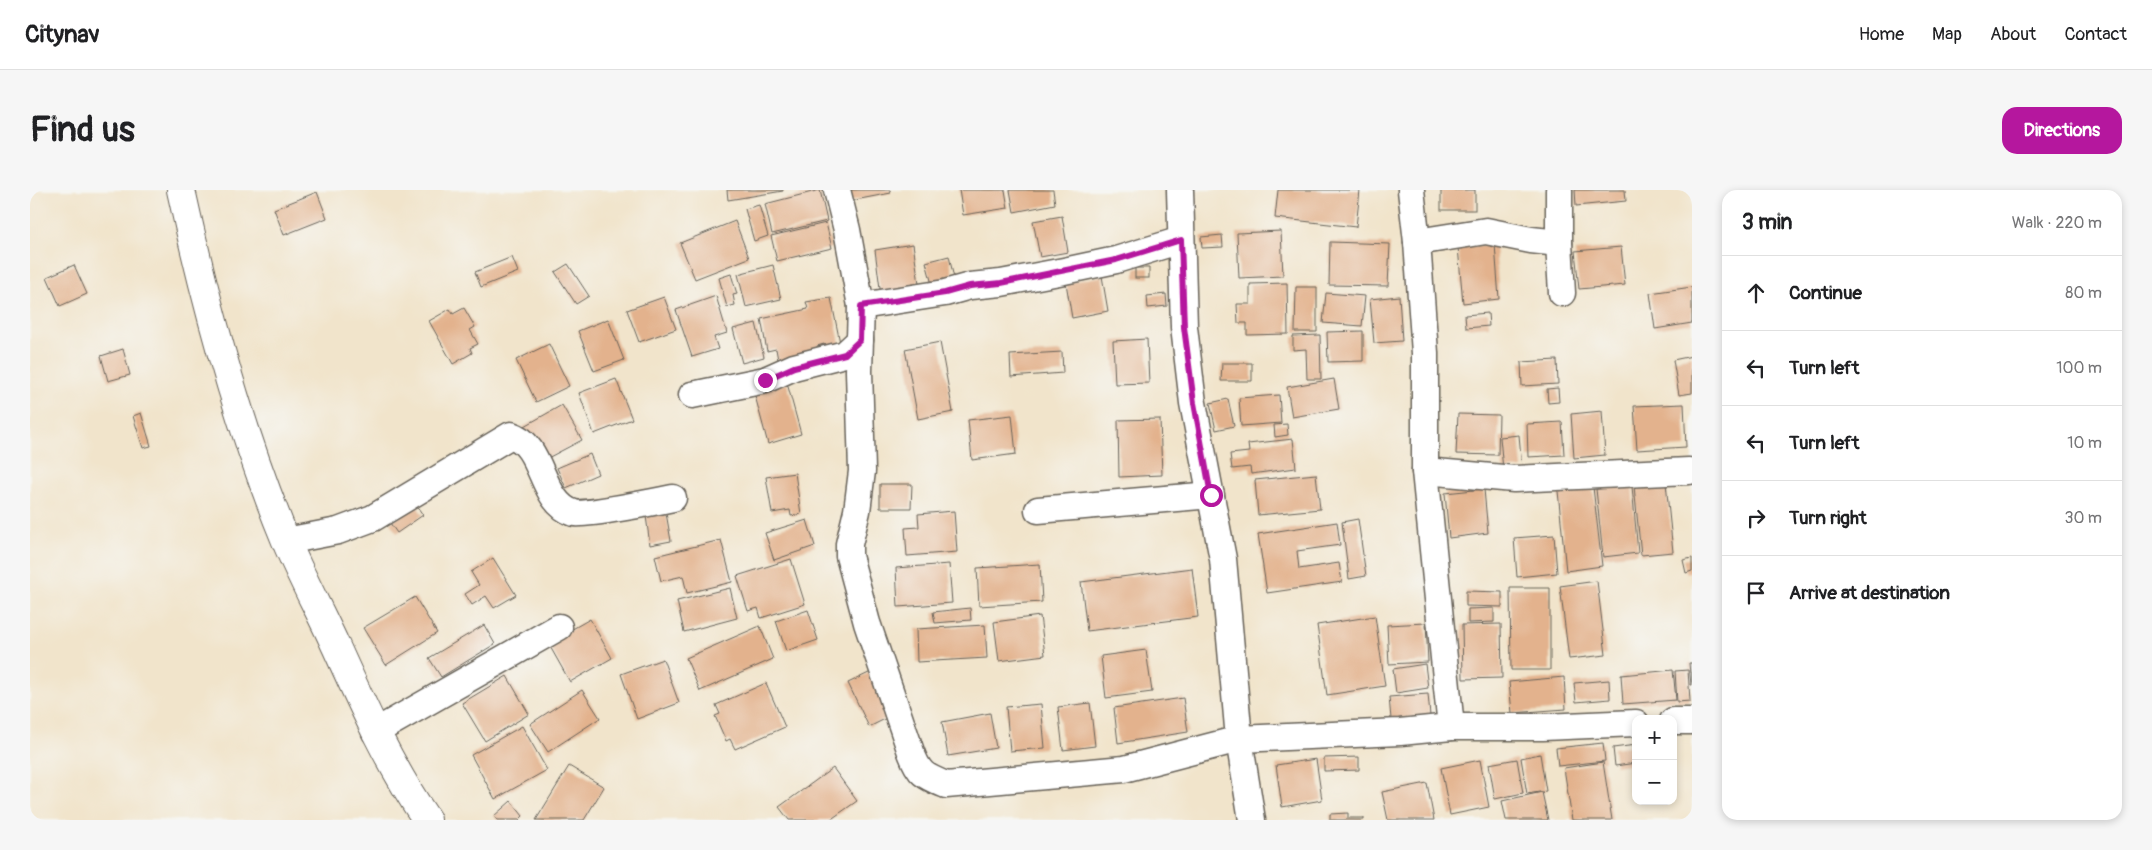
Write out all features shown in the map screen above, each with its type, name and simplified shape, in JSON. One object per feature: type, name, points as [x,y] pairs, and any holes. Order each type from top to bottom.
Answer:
[{"type":"main road","points":[[181,190],[200,276],[224,360],[251,447],[286,541],[375,732],[407,790],[427,820]]},
{"type":"street","points":[[837,190],[847,230],[861,306],[862,471],[857,511],[849,544],[849,556],[867,623],[918,769],[927,777],[946,785],[1124,769],[1239,739],[1400,732],[1451,727],[1544,727],[1632,723]]},
{"type":"street","points":[[1180,190],[1184,327],[1194,403],[1223,559],[1239,739],[1252,820]]},
{"type":"street","points":[[1410,190],[1417,242],[1425,353],[1426,471],[1451,727]]},
{"type":"street","points":[[1559,190],[1559,243],[1562,293]]},
{"type":"street","points":[[1417,242],[1486,231],[1559,243]]},
{"type":"street","points":[[861,306],[945,293],[970,286],[1001,283],[1090,266],[1181,240]]},
{"type":"street","points":[[692,395],[765,380],[794,367],[845,354],[860,340]]},
{"type":"street","points":[[286,541],[338,531],[372,518],[511,435],[519,438],[527,446],[558,504],[575,514],[674,498]]},
{"type":"street","points":[[1426,471],[1514,479],[1689,470]]},
{"type":"street","points":[[1038,510],[1211,495]]},
{"type":"street","points":[[375,732],[559,627]]},
{"type":"street","points":[[1677,721],[1692,721]]},
{"type":"building","points":[[727,190],[783,190],[783,191],[728,200]]},
{"type":"building","points":[[820,190],[827,221],[772,234],[765,204]]},
{"type":"building","points":[[843,190],[890,190],[891,193],[845,202]]},
{"type":"building","points":[[959,190],[1005,190],[1008,208],[963,215]]},
{"type":"building","points":[[1010,190],[1053,190],[1055,204],[1014,212]]},
{"type":"building","points":[[1278,190],[1360,190],[1356,227],[1275,218]]},
{"type":"building","points":[[1441,190],[1475,190],[1475,210],[1441,210]]},
{"type":"building","points":[[1575,190],[1625,190],[1626,201],[1576,206]]},
{"type":"building","points":[[317,192],[327,218],[284,235],[274,209]]},
{"type":"building","points":[[759,205],[768,236],[754,241],[745,209]]},
{"type":"building","points":[[1062,216],[1068,252],[1040,257],[1033,221]]},
{"type":"building","points":[[735,221],[749,258],[695,279],[680,243]]},
{"type":"building","points":[[826,223],[832,248],[777,261],[771,236]]},
{"type":"building","points":[[1281,231],[1283,276],[1239,278],[1237,233]]},
{"type":"building","points":[[1222,235],[1223,247],[1202,248],[1201,237]]},
{"type":"building","points":[[1330,242],[1390,244],[1388,286],[1329,285]]},
{"type":"building","points":[[913,244],[920,290],[881,296],[875,250]]},
{"type":"building","points":[[1495,244],[1499,299],[1463,303],[1458,247]]},
{"type":"building","points":[[1621,247],[1625,285],[1579,289],[1575,251]]},
{"type":"building","points":[[949,256],[955,283],[933,288],[926,262]]},
{"type":"building","points":[[512,257],[518,272],[481,287],[475,272]]},
{"type":"building","points":[[568,264],[589,296],[576,304],[555,272]]},
{"type":"building","points":[[74,265],[87,294],[60,306],[47,277]]},
{"type":"building","points":[[773,265],[781,299],[746,307],[738,274]]},
{"type":"building","points":[[1135,268],[1149,268],[1149,278],[1135,278]]},
{"type":"building","points":[[731,274],[737,294],[733,295],[735,305],[727,307],[719,278]]},
{"type":"building","points":[[1102,276],[1108,311],[1072,318],[1066,283]]},
{"type":"building","points":[[1287,283],[1288,334],[1247,335],[1247,323],[1238,323],[1237,304],[1250,304],[1250,284]]},
{"type":"building","points":[[1296,287],[1317,287],[1317,332],[1295,332]]},
{"type":"building","points":[[1692,287],[1692,323],[1655,329],[1650,293]]},
{"type":"building","points":[[1326,293],[1365,296],[1362,326],[1323,323]]},
{"type":"building","points":[[1166,294],[1167,306],[1148,308],[1147,296]]},
{"type":"building","points":[[716,296],[727,333],[714,337],[718,349],[692,357],[676,310]]},
{"type":"building","points":[[1399,296],[1402,341],[1374,343],[1370,299]]},
{"type":"building","points":[[664,297],[676,329],[639,342],[627,310]]},
{"type":"building","points":[[831,298],[841,348],[826,351],[824,344],[817,346],[819,357],[779,365],[776,349],[767,351],[761,319],[808,309],[806,302]]},
{"type":"building","points":[[464,308],[475,327],[470,330],[478,344],[470,348],[472,353],[453,364],[429,321],[450,309],[453,314]]},
{"type":"building","points":[[1488,313],[1489,326],[1466,328],[1465,315]]},
{"type":"building","points":[[608,319],[624,360],[594,371],[578,331]]},
{"type":"building","points":[[756,323],[764,357],[742,363],[733,329]]},
{"type":"building","points":[[1363,331],[1363,361],[1328,362],[1327,332]]},
{"type":"building","points":[[1320,335],[1321,379],[1307,379],[1306,349],[1293,350],[1293,336]]},
{"type":"building","points":[[1147,339],[1149,383],[1115,384],[1113,341]]},
{"type":"building","points":[[940,342],[953,412],[918,419],[905,349]]},
{"type":"building","points":[[549,344],[569,386],[536,402],[516,360]]},
{"type":"building","points":[[123,349],[130,375],[108,381],[101,356]]},
{"type":"building","points":[[1062,352],[1063,373],[1011,377],[1010,355]]},
{"type":"building","points":[[1692,356],[1692,393],[1679,395],[1673,360]]},
{"type":"building","points":[[1557,360],[1558,384],[1522,386],[1521,362]]},
{"type":"building","points":[[1222,363],[1252,363],[1252,381],[1221,381]]},
{"type":"building","points":[[616,379],[632,419],[594,434],[579,393]]},
{"type":"building","points":[[1334,379],[1339,409],[1292,417],[1287,387]]},
{"type":"building","points":[[787,383],[801,434],[768,444],[754,392]]},
{"type":"building","points":[[1558,388],[1559,402],[1548,403],[1547,389]]},
{"type":"building","points":[[1279,395],[1281,423],[1241,426],[1239,398]]},
{"type":"building","points":[[1228,399],[1234,426],[1216,430],[1210,403]]},
{"type":"building","points":[[1684,404],[1686,447],[1637,450],[1634,406]]},
{"type":"building","points":[[562,405],[582,440],[542,461],[523,427]]},
{"type":"building","points":[[1602,411],[1605,455],[1574,458],[1571,414]]},
{"type":"building","points":[[141,413],[151,446],[143,448],[133,416]]},
{"type":"building","points":[[1458,414],[1499,415],[1498,455],[1456,454]]},
{"type":"building","points":[[1012,415],[1016,454],[972,460],[968,420]]},
{"type":"building","points":[[1160,419],[1162,475],[1119,477],[1118,420]]},
{"type":"building","points":[[1562,422],[1564,455],[1528,457],[1527,424]]},
{"type":"building","points":[[1287,424],[1288,435],[1275,437],[1274,425]]},
{"type":"building","points":[[1519,435],[1522,468],[1503,470],[1500,437]]},
{"type":"building","points":[[1293,439],[1296,468],[1251,474],[1250,467],[1232,469],[1230,454],[1249,452],[1248,444]]},
{"type":"building","points":[[590,454],[598,474],[566,488],[557,468]]},
{"type":"building","points":[[795,473],[801,514],[791,516],[790,510],[772,513],[766,477]]},
{"type":"building","points":[[1316,474],[1320,509],[1258,515],[1255,480]]},
{"type":"building","points":[[1666,483],[1673,552],[1641,555],[1634,486]]},
{"type":"building","points":[[880,484],[912,484],[911,508],[880,508]]},
{"type":"building","points":[[1632,486],[1638,553],[1603,557],[1596,489]]},
{"type":"building","points":[[1593,487],[1602,566],[1566,571],[1558,491]]},
{"type":"building","points":[[1484,489],[1488,533],[1449,538],[1445,493]]},
{"type":"building","points":[[416,505],[423,515],[397,533],[390,523]]},
{"type":"building","points":[[954,511],[957,552],[907,556],[905,528],[919,527],[918,514]]},
{"type":"building","points":[[666,513],[671,541],[650,545],[646,516]]},
{"type":"building","points":[[1358,519],[1366,576],[1349,579],[1342,522]]},
{"type":"building","points":[[807,520],[815,546],[774,560],[765,533]]},
{"type":"building","points":[[1337,522],[1340,545],[1297,551],[1299,569],[1339,563],[1342,582],[1267,593],[1258,534]]},
{"type":"building","points":[[1554,535],[1557,573],[1517,577],[1514,538]]},
{"type":"building","points":[[721,540],[732,582],[687,593],[683,576],[661,581],[655,556]]},
{"type":"building","points":[[493,558],[516,595],[494,608],[486,596],[472,605],[465,594],[479,585],[471,572]]},
{"type":"building","points":[[1692,558],[1692,571],[1686,573],[1683,560]]},
{"type":"building","points":[[791,559],[805,604],[761,618],[758,608],[748,611],[737,576]]},
{"type":"building","points":[[949,564],[952,603],[898,607],[896,568]]},
{"type":"building","points":[[1040,564],[1042,602],[979,606],[977,568]]},
{"type":"building","points":[[1192,568],[1198,617],[1087,631],[1081,582]]},
{"type":"building","points":[[1597,581],[1606,655],[1569,659],[1560,586]]},
{"type":"building","points":[[730,588],[737,618],[684,632],[677,601]]},
{"type":"building","points":[[1510,588],[1550,588],[1550,670],[1511,670]]},
{"type":"building","points":[[1466,591],[1502,592],[1502,607],[1466,606]]},
{"type":"building","points":[[415,597],[437,633],[386,665],[363,628]]},
{"type":"building","points":[[970,608],[971,620],[935,623],[933,612]]},
{"type":"building","points":[[1494,608],[1494,622],[1468,623],[1468,609]]},
{"type":"building","points":[[808,610],[818,640],[786,651],[776,621]]},
{"type":"building","points":[[1040,616],[1045,655],[999,661],[994,622]]},
{"type":"building","points":[[1375,616],[1385,686],[1327,695],[1317,625]]},
{"type":"building","points":[[590,619],[612,658],[570,682],[548,643]]},
{"type":"building","points":[[1426,623],[1428,662],[1389,664],[1387,625]]},
{"type":"building","points":[[1501,624],[1502,678],[1463,679],[1462,625]]},
{"type":"building","points":[[484,625],[495,644],[441,677],[429,658]]},
{"type":"building","points":[[985,625],[987,658],[917,662],[916,629]]},
{"type":"building","points":[[760,626],[773,659],[700,691],[686,658]]},
{"type":"building","points":[[1146,650],[1152,692],[1106,698],[1101,656]]},
{"type":"building","points":[[663,659],[679,703],[637,719],[621,674]]},
{"type":"building","points":[[1689,663],[1692,663],[1692,685],[1691,685]]},
{"type":"building","points":[[1425,664],[1428,688],[1396,693],[1393,669]]},
{"type":"building","points":[[1673,670],[1676,700],[1623,704],[1621,675]]},
{"type":"building","points":[[1688,670],[1690,701],[1677,702],[1675,671]]},
{"type":"building","points":[[873,671],[893,715],[869,727],[848,683]]},
{"type":"building","points":[[507,676],[529,714],[485,741],[462,703]]},
{"type":"building","points":[[1564,677],[1566,709],[1512,713],[1509,682]]},
{"type":"building","points":[[1609,680],[1610,699],[1576,702],[1574,683]]},
{"type":"building","points":[[766,683],[785,727],[735,749],[730,739],[726,741],[715,716],[720,714],[716,705]]},
{"type":"building","points":[[582,690],[600,718],[548,752],[530,724]]},
{"type":"building","points":[[1428,694],[1430,716],[1391,719],[1389,697]]},
{"type":"building","points":[[1183,698],[1188,732],[1118,743],[1114,708]]},
{"type":"building","points":[[1090,703],[1095,746],[1063,750],[1058,707]]},
{"type":"building","points":[[1041,704],[1045,748],[1010,751],[1006,707]]},
{"type":"building","points":[[990,713],[996,748],[948,756],[942,722]]},
{"type":"building","points":[[522,726],[547,770],[495,799],[471,755]]},
{"type":"building","points":[[1603,743],[1605,761],[1558,766],[1556,748]]},
{"type":"building","points":[[1632,746],[1632,764],[1615,766],[1613,748]]},
{"type":"building","points":[[1540,754],[1546,791],[1527,794],[1521,758]]},
{"type":"building","points":[[1359,757],[1359,770],[1324,771],[1324,758]]},
{"type":"building","points":[[1316,759],[1322,800],[1282,807],[1276,765]]},
{"type":"building","points":[[1517,759],[1523,793],[1495,799],[1489,764]]},
{"type":"building","points":[[1480,760],[1489,807],[1450,815],[1441,768]]},
{"type":"building","points":[[1603,762],[1612,820],[1572,820],[1564,768]]},
{"type":"building","points":[[569,766],[604,787],[584,820],[536,820]]},
{"type":"building","points":[[833,768],[857,801],[830,820],[789,820],[779,807]]},
{"type":"building","points":[[1427,783],[1434,820],[1388,820],[1382,792]]},
{"type":"building","points":[[1542,792],[1548,820],[1506,820],[1502,801]]},
{"type":"building","points":[[511,801],[523,816],[519,820],[497,820],[494,816]]},
{"type":"building","points":[[1348,813],[1348,818],[1364,818],[1364,820],[1330,820],[1330,814]]},
{"type":"route","points":[[765,380],[794,367],[845,354],[860,340],[861,306],[1064,271],[1116,260],[1181,240],[1184,327],[1194,403],[1211,495]]}]
